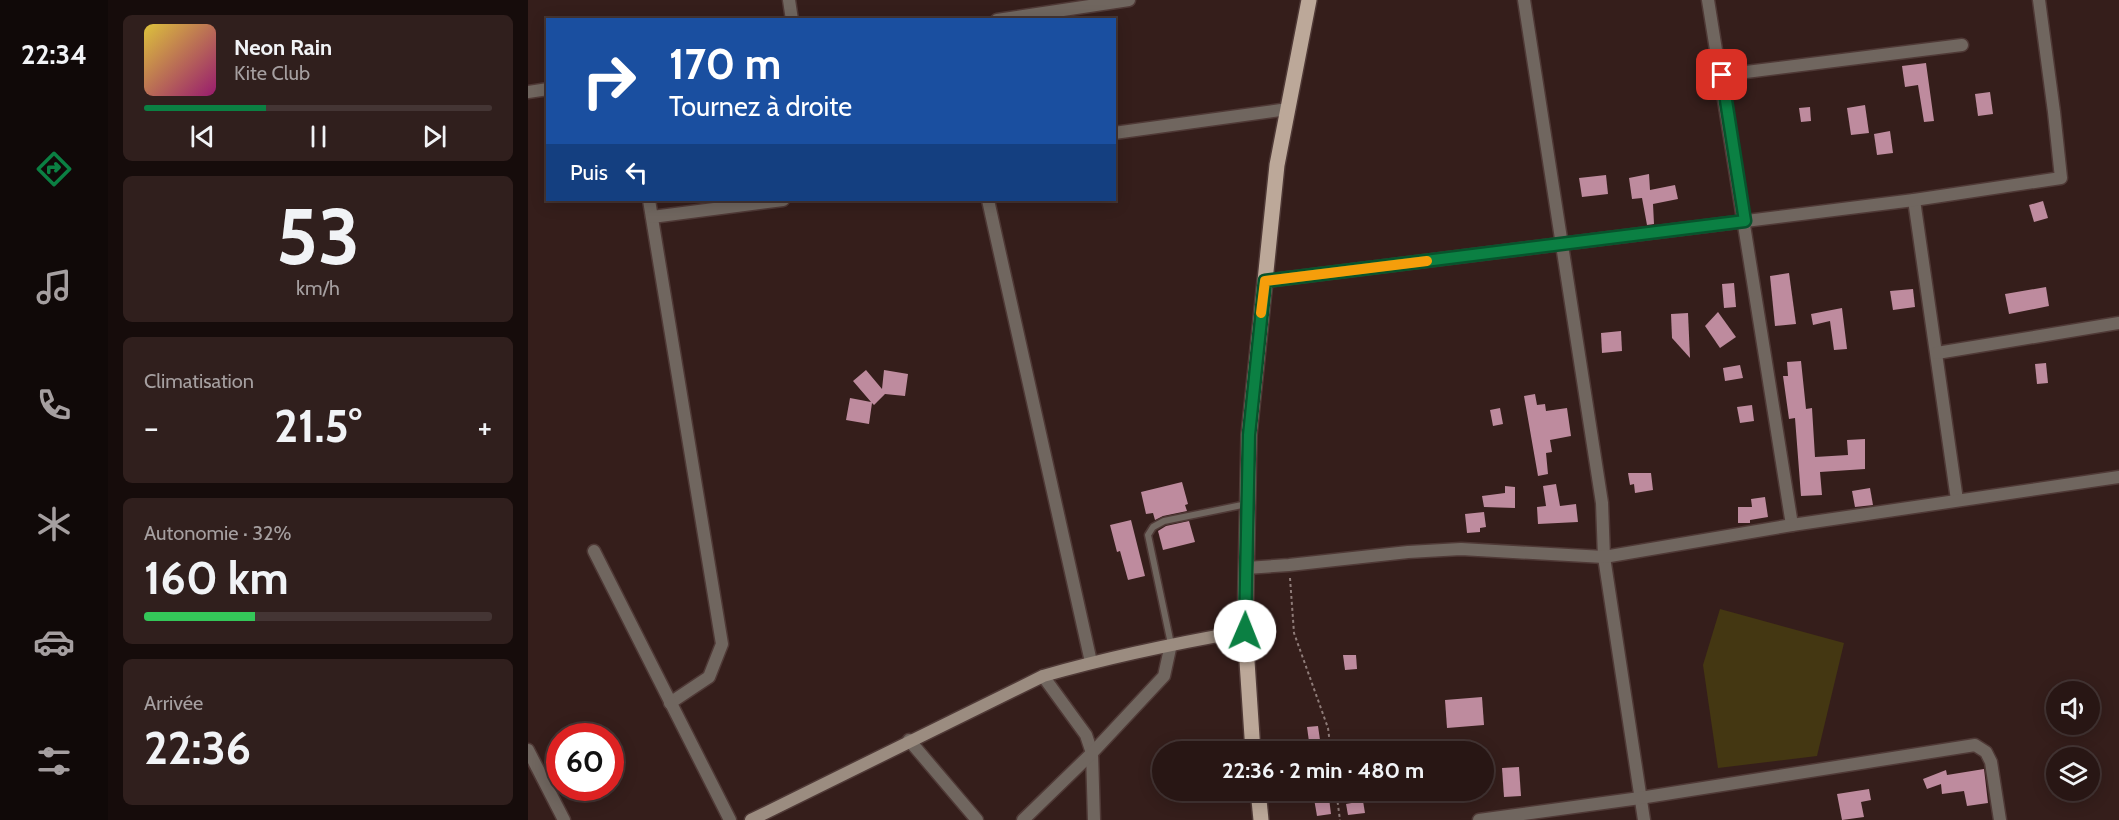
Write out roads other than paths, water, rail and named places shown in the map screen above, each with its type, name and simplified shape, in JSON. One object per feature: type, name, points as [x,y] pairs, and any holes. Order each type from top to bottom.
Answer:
[{"type":"main road","points":[[1252,741],[1245,631],[1249,435],[1276,165],[1309,0]]},
{"type":"main road","points":[[751,820],[768,817],[909,740],[1043,675],[1171,644],[1245,631]]},
{"type":"main road","points":[[1259,801],[1261,820]]},
{"type":"street","points":[[789,0],[792,18]]},
{"type":"street","points":[[1010,18],[1129,0]]},
{"type":"street","points":[[1524,0],[1602,503],[1604,557],[1644,820]]},
{"type":"street","points":[[1708,0],[1722,75],[1792,525]]},
{"type":"street","points":[[1265,281],[1914,200],[2061,178],[2038,0]]},
{"type":"street","points":[[1722,75],[1962,45]]},
{"type":"street","points":[[528,92],[546,89]]},
{"type":"street","points":[[1116,133],[1288,109]]},
{"type":"street","points":[[1914,200],[1957,500]]},
{"type":"street","points":[[649,201],[722,644],[709,677],[670,703]]},
{"type":"street","points":[[652,217],[775,201]]},
{"type":"street","points":[[988,201],[1091,662]]},
{"type":"street","points":[[1936,353],[2119,323]]},
{"type":"street","points":[[1246,568],[1461,549],[1604,557],[1792,525],[2119,477]]},
{"type":"street","points":[[594,551],[730,820]]},
{"type":"street","points":[[1023,820],[1092,753],[1164,676],[1171,644]]},
{"type":"street","points":[[1043,675],[1086,735],[1092,753],[1094,820]]},
{"type":"street","points":[[909,740],[977,820]]},
{"type":"street","points":[[1479,820],[1640,798],[1975,745],[1986,752],[1991,762],[2000,820]]},
{"type":"street","points":[[528,750],[564,820]]},
{"type":"lane","points":[[1171,644],[1148,535],[1153,527],[1164,521],[1247,504]]}]
